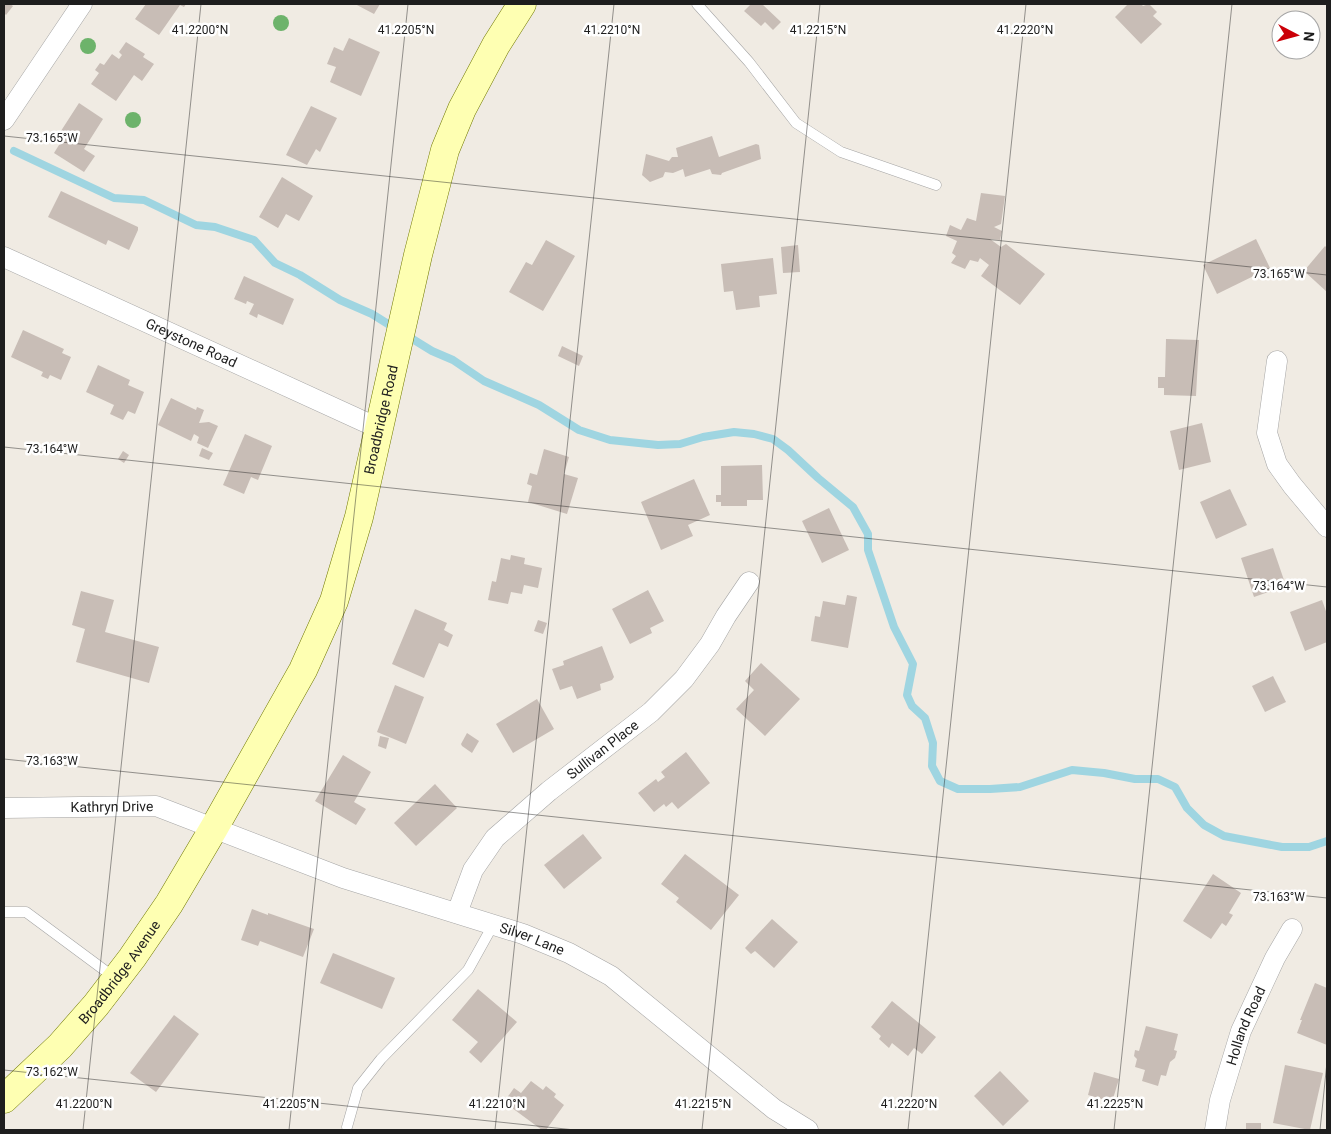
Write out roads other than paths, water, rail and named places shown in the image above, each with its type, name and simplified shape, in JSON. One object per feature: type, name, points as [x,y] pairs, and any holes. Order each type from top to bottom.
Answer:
[{"type":"main road","name":"Broadbridge Road","points":[[214,828],[303,670],[334,601],[359,517],[388,383],[445,150],[462,109],[496,45],[522,4]]},
{"type":"main road","name":"Broadbridge Avenue","points":[[4,1099],[60,1046],[96,1005],[169,904],[214,828]]},
{"type":"street","points":[[4,120],[82,4]]},
{"type":"street","name":"Greystone Road","points":[[4,257],[378,428]]},
{"type":"street","points":[[1277,362],[1267,433],[1277,464],[1327,527]]},
{"type":"street","name":"Sullivan Place","points":[[457,913],[473,870],[495,838],[549,791],[658,706],[684,679],[710,644],[749,582]]},
{"type":"street","name":"Kathryn Drive","points":[[4,808],[156,806],[214,828]]},
{"type":"street","name":"Silver Lane","points":[[214,828],[343,878],[523,934],[569,953],[611,976],[774,1108],[808,1130]]},
{"type":"street","name":"Holland Road","points":[[1215,1130],[1220,1100],[1241,1032],[1275,958],[1292,928]]},
{"type":"lane","points":[[697,4],[750,62],[796,124],[842,152],[936,185]]},
{"type":"lane","points":[[4,912],[26,912],[116,979]]},
{"type":"lane","points":[[347,1127],[358,1088],[381,1059],[468,970],[493,925]]},
{"type":"waterway","points":[[14,151],[114,198],[144,200],[196,225],[215,227],[254,240],[275,263],[300,275],[340,300],[372,314],[396,329]]},
{"type":"waterway","points":[[406,335],[432,351],[453,360],[484,381],[539,405],[579,430],[610,440],[658,445],[680,444],[703,437],[734,432],[754,434],[773,439],[788,450],[853,507],[868,534],[868,550],[894,627],[913,664],[907,695],[912,706],[925,718],[933,743],[932,766],[940,781],[958,789],[1020,787],[1072,770],[1104,773],[1135,779],[1158,779],[1175,787],[1187,808],[1204,825],[1224,836],[1282,847],[1309,847],[1327,841]]}]
